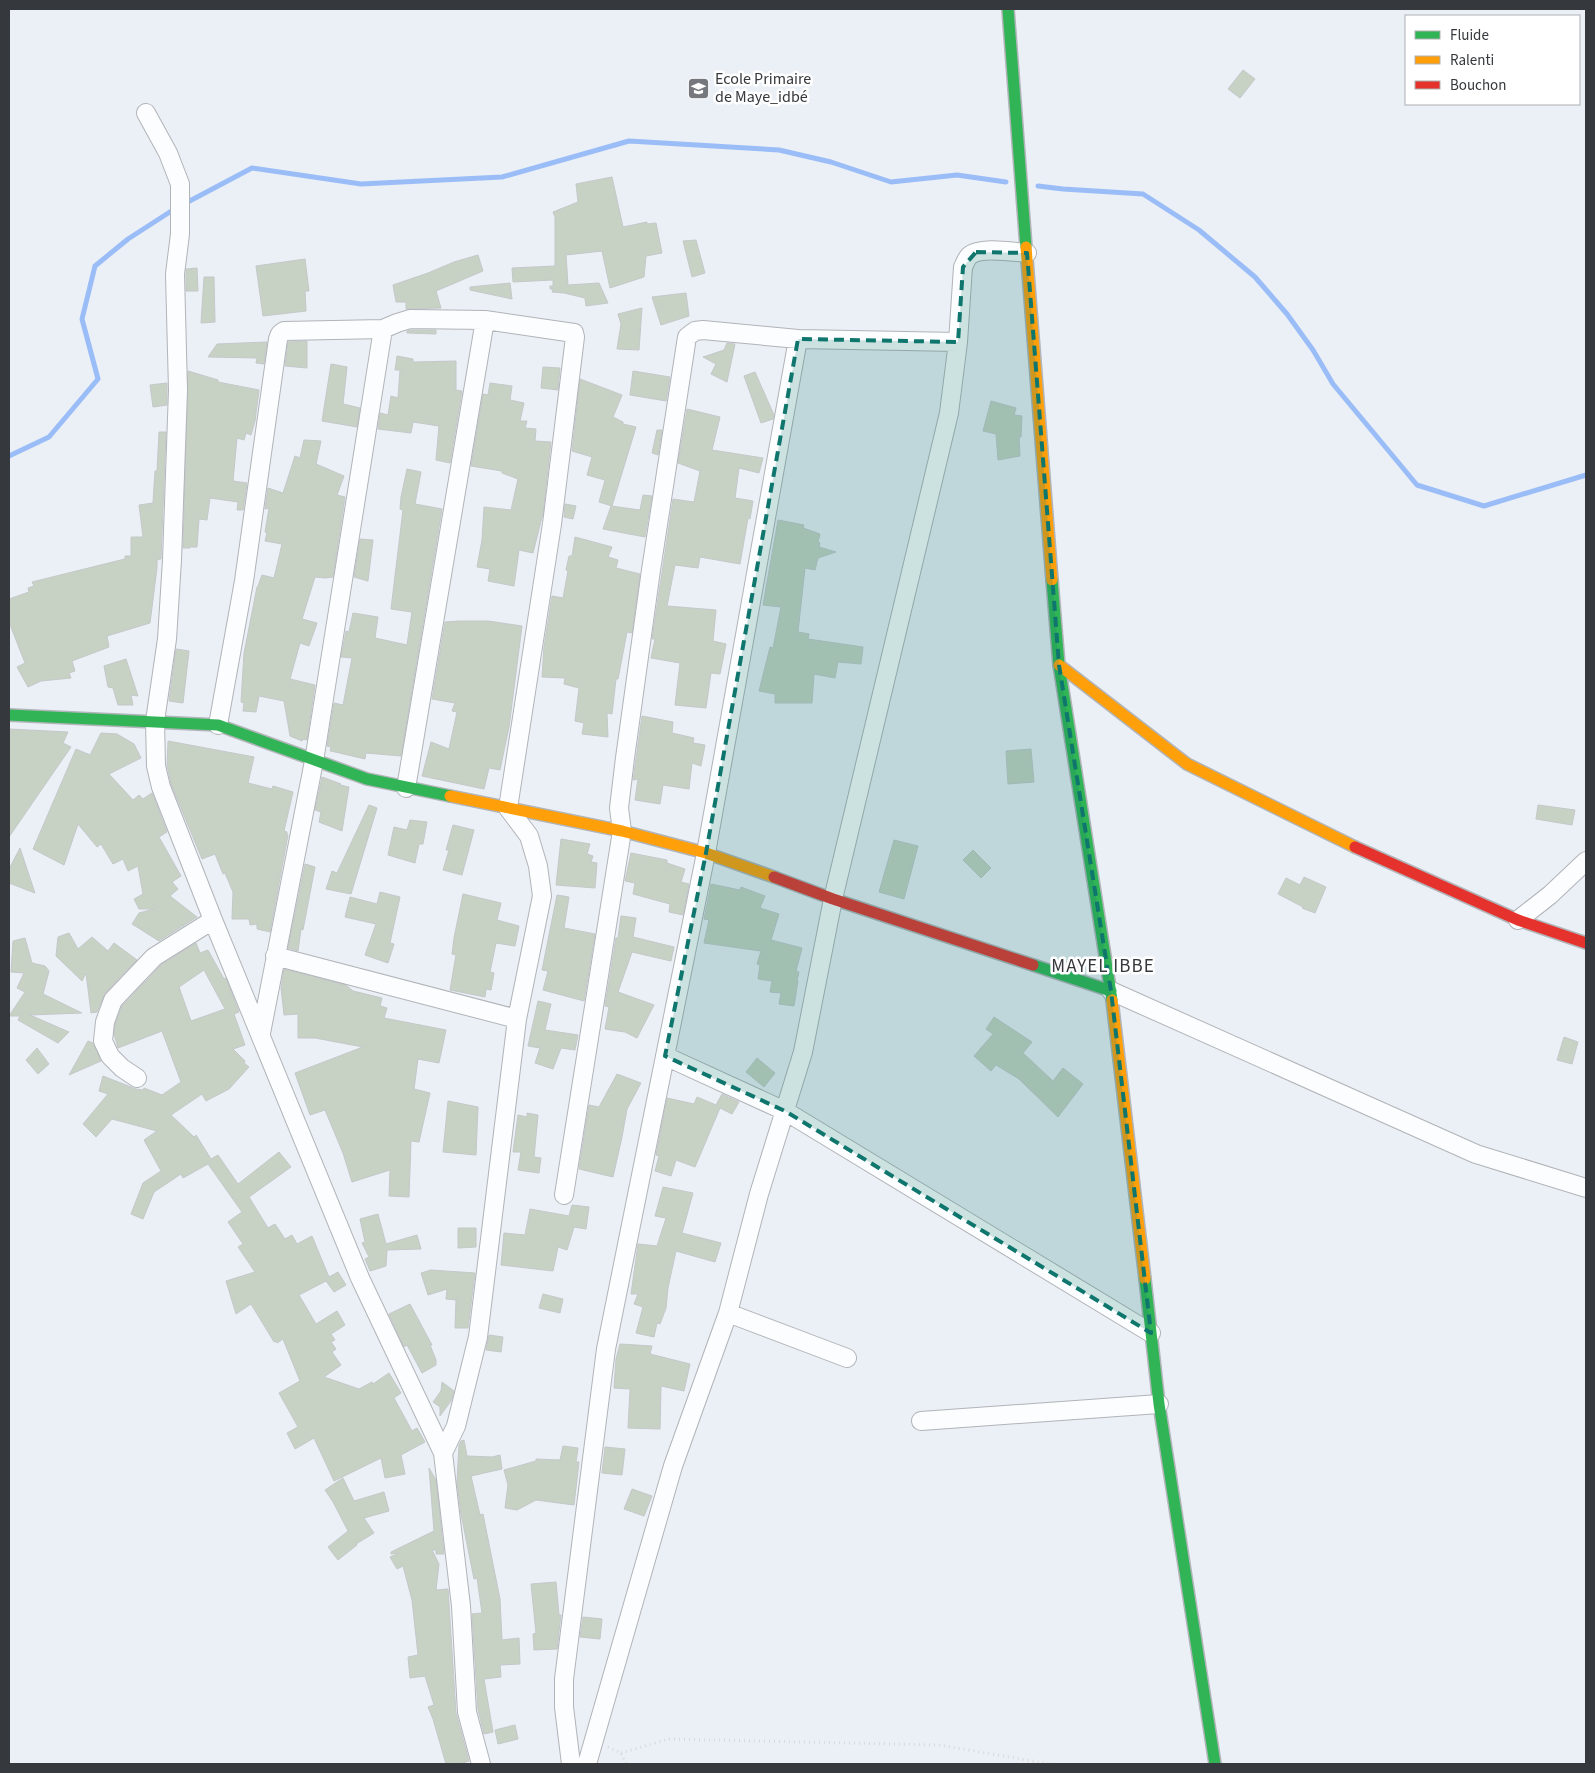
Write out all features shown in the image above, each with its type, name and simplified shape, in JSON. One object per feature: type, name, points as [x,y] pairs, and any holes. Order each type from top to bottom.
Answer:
[{"type":"street","points":[[1008,9],[1059,666],[1111,991],[1159,1404],[1215,1764]]},
{"type":"street","points":[[146,113],[168,153],[180,184],[180,234],[175,274],[178,390],[172,560],[167,638],[155,721],[156,766],[161,787],[213,920],[360,1278],[443,1453],[460,1606],[467,1712],[481,1764]]},
{"type":"street","points":[[587,1764],[673,1466],[728,1313],[759,1194],[803,1052],[833,899],[949,413],[958,342],[963,267],[968,257],[976,252],[990,250],[1027,253]]},
{"type":"street","points":[[218,725],[244,581],[280,334],[284,331],[383,329],[397,322],[410,320],[485,320],[574,333],[552,524],[508,808],[529,836],[538,866],[542,896],[517,1020],[478,1337],[456,1426],[443,1453]]},
{"type":"street","points":[[406,788],[485,320]]},
{"type":"street","points":[[260,1032],[314,761],[383,329]]},
{"type":"street","points":[[564,1194],[622,831],[619,808],[625,758],[651,570],[687,337],[695,331],[703,330],[798,339],[958,342]]},
{"type":"street","points":[[571,1764],[564,1707],[564,1678],[606,1349],[706,853],[798,339]]},
{"type":"street","points":[[1059,666],[1187,764],[1353,846],[1518,920],[1586,943]]},
{"type":"street","points":[[9,715],[218,725],[367,779],[622,831],[706,853],[833,899],[1111,991],[1476,1154],[1586,1188]]},
{"type":"street","points":[[1518,920],[1550,895],[1586,861]]},
{"type":"street","points":[[137,1078],[122,1068],[110,1056],[103,1041],[105,1022],[113,1000],[154,957],[213,920]]},
{"type":"street","points":[[275,956],[517,1020]]},
{"type":"street","points":[[665,1056],[785,1111],[1151,1333]]},
{"type":"street","points":[[728,1313],[847,1358]]},
{"type":"street","points":[[921,1421],[1159,1404]]},
{"type":"path","points":[[621,1753],[669,1738],[938,1745],[1050,1764]]},
{"type":"path","points":[[594,1740],[621,1753],[626,1764]]},
{"type":"highlighted area","points":[[976,252],[1027,253],[1059,665],[1111,991],[1151,1333],[785,1111],[665,1056],[706,853],[798,339],[958,342],[963,267]]},
{"type":"building","points":[[1243,70],[1255,79],[1240,98],[1228,89]]},
{"type":"building","points":[[612,177],[623,227],[647,222],[647,224],[656,223],[662,253],[646,256],[644,277],[610,288],[602,251],[566,255],[568,285],[599,283],[608,303],[586,306],[585,298],[552,292],[553,289],[550,289],[550,286],[553,286],[553,280],[513,282],[512,268],[555,266],[555,217],[553,212],[578,202],[576,184]]},
{"type":"building","points":[[696,240],[705,273],[692,277],[683,241]]},
{"type":"building","points":[[478,255],[483,271],[436,291],[441,308],[406,309],[406,302],[396,302],[393,285]]},
{"type":"building","points":[[305,259],[309,291],[305,291],[306,311],[263,316],[256,266]]},
{"type":"building","points":[[197,268],[198,291],[186,291],[186,269]]},
{"type":"building","points":[[204,277],[214,277],[215,322],[201,323]]},
{"type":"building","points":[[510,283],[512,299],[470,290],[470,287]]},
{"type":"building","points":[[686,293],[689,316],[661,325],[652,297]]},
{"type":"building","points":[[642,308],[639,350],[617,349],[621,324],[618,314]]},
{"type":"building","points":[[436,330],[436,334],[407,333],[407,331]]},
{"type":"building","points":[[307,341],[307,368],[285,366],[288,342]]},
{"type":"building","points":[[267,342],[264,364],[256,363],[257,358],[208,357],[217,344]]},
{"type":"building","points":[[727,343],[735,344],[727,382],[711,374],[716,364],[703,357],[724,350]]},
{"type":"building","points":[[397,356],[413,359],[413,362],[456,361],[456,390],[462,391],[450,463],[436,460],[439,426],[413,422],[411,433],[378,429],[380,413],[388,415],[391,396],[398,398],[400,370],[395,370]]},
{"type":"building","points":[[331,364],[347,367],[343,404],[360,408],[357,427],[322,421]]},
{"type":"building","points":[[543,367],[560,368],[558,390],[541,388]]},
{"type":"building","points":[[188,371],[218,380],[218,382],[259,390],[251,435],[246,433],[244,440],[237,438],[233,481],[247,483],[243,510],[237,510],[238,502],[210,498],[207,520],[199,519],[197,547],[183,548]]},
{"type":"building","points":[[633,371],[670,377],[666,401],[630,395]]},
{"type":"building","points":[[755,372],[774,415],[773,419],[761,423],[744,376]]},
{"type":"building","points":[[580,379],[622,395],[613,417],[623,422],[623,424],[636,427],[612,506],[599,502],[605,480],[587,475],[592,457],[572,451]]},
{"type":"building","points":[[167,383],[167,405],[153,407],[150,385]]},
{"type":"building","points":[[490,383],[512,386],[510,400],[524,403],[520,421],[527,421],[525,428],[536,429],[535,441],[551,442],[543,513],[533,553],[519,550],[514,586],[488,581],[490,569],[477,567],[482,540],[484,507],[511,510],[518,479],[502,473],[502,471],[471,466],[483,394],[488,395]]},
{"type":"building","points":[[991,401],[1016,408],[1014,415],[1022,416],[1021,437],[1019,437],[1020,456],[998,460],[996,434],[983,431]]},
{"type":"building","points":[[687,409],[720,417],[712,450],[763,458],[759,473],[739,468],[735,498],[753,501],[740,564],[700,557],[698,568],[675,565],[667,606],[716,610],[713,641],[726,644],[720,674],[711,673],[706,708],[675,705],[680,663],[651,658],[655,639],[652,639],[673,499],[694,502],[700,471],[678,463]]},
{"type":"building","points":[[657,430],[662,430],[658,455],[652,453]]},
{"type":"building","points":[[159,432],[166,432],[161,559],[157,560],[150,623],[107,636],[109,647],[72,661],[75,671],[69,673],[71,678],[41,681],[28,687],[17,667],[25,663],[9,622],[9,599],[29,592],[28,588],[34,586],[32,582],[125,559],[125,556],[131,556],[131,537],[143,537],[139,505],[153,503]]},
{"type":"building","points":[[304,440],[321,441],[316,464],[344,476],[337,495],[345,497],[333,577],[315,577],[302,619],[317,623],[309,646],[300,643],[290,679],[315,685],[307,740],[303,739],[302,741],[290,736],[284,701],[259,696],[256,712],[243,711],[244,703],[241,702],[244,653],[257,587],[262,575],[274,578],[282,544],[265,541],[269,508],[265,509],[268,488],[283,493],[295,456],[300,458]]},
{"type":"building","points":[[407,469],[421,472],[415,504],[442,509],[401,756],[366,753],[365,759],[330,751],[331,747],[327,746],[334,703],[343,705],[352,658],[341,657],[346,631],[349,632],[353,613],[378,617],[375,638],[407,645],[412,612],[391,609],[403,510],[400,509],[401,497]]},
{"type":"building","points":[[643,495],[652,496],[645,537],[603,529],[611,506],[640,510]]},
{"type":"building","points":[[565,504],[576,506],[573,519],[564,517]]},
{"type":"building","points":[[778,520],[804,525],[803,528],[820,534],[819,547],[836,552],[818,558],[815,570],[805,568],[798,632],[809,634],[808,639],[863,647],[861,664],[838,662],[835,678],[814,674],[812,703],[775,703],[775,694],[759,691],[770,647],[773,648],[781,607],[763,605]]},
{"type":"building","points":[[575,537],[612,547],[608,557],[618,560],[616,568],[640,574],[632,633],[627,632],[618,679],[616,679],[612,714],[607,713],[608,737],[582,734],[584,723],[575,721],[579,688],[564,684],[565,678],[542,677],[544,647],[552,596],[563,598],[568,571],[566,570],[569,556],[572,556]]},
{"type":"building","points":[[360,539],[373,540],[368,581],[354,577]]},
{"type":"building","points":[[488,621],[522,626],[509,727],[500,770],[489,768],[484,789],[422,776],[431,742],[449,749],[457,712],[452,711],[455,703],[432,699],[445,622]]},
{"type":"building","points":[[176,649],[189,651],[183,703],[169,701]]},
{"type":"building","points":[[126,659],[138,696],[131,695],[133,705],[118,705],[113,688],[108,687],[104,666]]},
{"type":"building","points":[[642,716],[673,722],[672,733],[694,738],[693,743],[705,745],[701,766],[692,763],[689,789],[663,785],[660,804],[635,800],[638,779],[633,780]]},
{"type":"building","points":[[9,729],[68,732],[63,743],[71,747],[9,837]]},
{"type":"building","points":[[101,733],[117,734],[134,744],[141,758],[109,774],[133,800],[139,795],[143,799],[152,793],[167,832],[159,837],[181,876],[172,882],[178,889],[170,896],[197,917],[159,941],[132,924],[139,913],[154,909],[139,909],[134,899],[143,894],[138,866],[128,871],[123,859],[113,864],[101,844],[97,847],[78,824],[64,865],[33,849],[76,749],[90,755]]},
{"type":"building","points":[[168,741],[254,757],[248,783],[272,789],[273,786],[293,792],[284,831],[288,835],[270,932],[257,929],[257,924],[250,925],[249,919],[232,919],[233,892],[225,873],[223,874],[215,854],[202,859],[171,784],[167,765]]},
{"type":"building","points":[[1031,749],[1034,782],[1008,784],[1006,751]]},
{"type":"building","points":[[322,777],[349,787],[342,831],[319,822],[321,812],[315,810]]},
{"type":"building","points":[[369,805],[377,808],[351,894],[326,889],[332,871],[337,873]]},
{"type":"building","points":[[1538,805],[1575,810],[1572,825],[1536,819]]},
{"type":"building","points":[[410,820],[427,822],[423,844],[419,844],[415,863],[388,855],[394,827],[407,830]]},
{"type":"building","points":[[453,825],[474,830],[462,875],[443,870],[449,850],[446,850]]},
{"type":"building","points":[[561,839],[590,844],[587,854],[593,856],[591,862],[597,863],[595,888],[556,885]]},
{"type":"building","points":[[894,840],[918,846],[904,899],[879,892]]},
{"type":"building","points":[[20,848],[35,893],[9,883],[9,869]]},
{"type":"building","points":[[973,850],[991,868],[981,878],[963,860]]},
{"type":"building","points":[[631,853],[667,860],[667,863],[685,869],[681,882],[689,884],[683,915],[669,912],[670,904],[633,894],[635,883],[625,881]]},
{"type":"building","points":[[305,864],[315,867],[298,951],[288,948]]},
{"type":"building","points":[[1304,877],[1326,887],[1315,913],[1278,894],[1286,878],[1300,885]]},
{"type":"building","points":[[711,884],[740,890],[741,887],[765,896],[760,908],[779,914],[771,940],[802,948],[796,971],[799,972],[794,1006],[779,1004],[781,993],[770,992],[772,981],[758,979],[760,965],[757,964],[761,951],[704,943],[709,920],[704,919]]},
{"type":"building","points":[[380,892],[400,897],[390,943],[394,944],[388,963],[365,955],[376,924],[345,917],[350,897],[377,904]]},
{"type":"building","points":[[463,894],[501,903],[497,920],[519,926],[515,946],[496,943],[490,972],[494,973],[491,990],[486,989],[485,997],[450,990],[456,955],[452,954],[454,938]]},
{"type":"building","points":[[557,895],[569,897],[564,928],[595,934],[584,1001],[543,990],[548,971],[542,970]]},
{"type":"building","points":[[621,916],[636,918],[633,937],[674,947],[671,961],[632,952],[618,992],[654,1005],[637,1038],[625,1032],[605,1029],[609,1007],[605,1006]]},
{"type":"building","points":[[69,933],[78,949],[92,937],[108,951],[114,943],[137,960],[105,993],[97,1012],[91,1013],[86,973],[82,981],[56,956],[58,937]]},
{"type":"building","points":[[25,938],[32,963],[45,966],[49,971],[43,994],[82,1013],[30,1015],[69,1032],[58,1043],[18,1020],[20,1016],[9,1016],[25,992],[17,988],[24,973],[11,972],[13,941]]},
{"type":"building","points":[[196,943],[200,953],[208,950],[224,979],[226,978],[239,1012],[234,1014],[245,1045],[233,1049],[249,1067],[229,1089],[206,1101],[202,1094],[171,1115],[194,1137],[196,1135],[211,1159],[218,1155],[238,1184],[279,1152],[291,1167],[249,1197],[268,1228],[275,1224],[285,1239],[292,1235],[297,1244],[312,1236],[329,1277],[338,1272],[346,1285],[334,1292],[326,1281],[299,1295],[316,1324],[337,1311],[345,1325],[331,1334],[335,1340],[331,1342],[336,1349],[332,1352],[341,1365],[324,1377],[359,1389],[372,1382],[373,1384],[389,1373],[401,1393],[394,1398],[412,1431],[417,1428],[425,1442],[401,1455],[405,1474],[385,1478],[381,1458],[334,1481],[314,1438],[295,1449],[287,1433],[298,1427],[279,1393],[300,1381],[283,1339],[277,1343],[276,1341],[274,1342],[251,1304],[236,1314],[226,1281],[255,1272],[238,1247],[243,1244],[228,1222],[242,1212],[208,1164],[183,1178],[181,1174],[154,1192],[143,1219],[131,1214],[143,1183],[161,1171],[144,1140],[157,1131],[112,1119],[96,1137],[83,1124],[108,1094],[99,1091],[103,1076],[136,1089],[143,1090],[144,1088],[162,1095],[181,1082],[162,1031],[118,1048],[114,1034],[115,1024],[122,1006],[161,965]],"holes":[[[204,970],[225,1009],[191,1021],[179,987]]]},
{"type":"building","points":[[284,969],[346,985],[353,991],[382,998],[380,1006],[387,1008],[384,1018],[446,1030],[439,1063],[418,1059],[414,1089],[430,1093],[419,1142],[411,1141],[409,1197],[389,1196],[390,1170],[352,1182],[343,1153],[325,1110],[310,1115],[295,1073],[363,1047],[315,1038],[298,1038],[298,1014],[284,1015],[281,988]]},
{"type":"building","points":[[538,1001],[551,1004],[545,1030],[578,1035],[575,1050],[561,1048],[553,1069],[535,1063],[540,1048],[528,1046]]},
{"type":"building","points":[[994,1017],[1032,1042],[1023,1053],[1053,1081],[1063,1068],[1083,1084],[1058,1117],[1019,1079],[996,1065],[991,1071],[974,1056],[993,1034],[986,1029]]},
{"type":"building","points":[[1564,1037],[1578,1042],[1572,1064],[1557,1060]]},
{"type":"building","points":[[88,1041],[93,1043],[101,1061],[69,1075]]},
{"type":"building","points":[[37,1048],[49,1064],[38,1074],[26,1060]]},
{"type":"building","points":[[757,1058],[775,1073],[764,1087],[746,1072]]},
{"type":"building","points":[[617,1074],[641,1083],[627,1109],[613,1177],[579,1169],[589,1105],[599,1107]]},
{"type":"building","points":[[722,1094],[739,1102],[732,1114],[720,1108],[695,1167],[676,1160],[671,1176],[655,1171],[659,1156],[656,1155],[667,1098],[694,1104],[697,1097],[716,1105]]},
{"type":"building","points":[[448,1101],[478,1107],[476,1155],[443,1152]]},
{"type":"building","points":[[527,1113],[538,1115],[534,1157],[541,1158],[539,1173],[518,1170],[521,1152],[513,1152],[518,1115],[527,1117]]},
{"type":"building","points":[[663,1187],[693,1193],[682,1233],[721,1243],[715,1262],[676,1251],[666,1308],[660,1324],[657,1323],[654,1337],[636,1333],[643,1307],[634,1304],[638,1294],[631,1294],[638,1244],[657,1246],[666,1218],[655,1216]]},
{"type":"building","points":[[572,1205],[589,1207],[586,1229],[574,1227],[567,1250],[558,1247],[553,1271],[501,1265],[504,1233],[525,1235],[530,1209],[569,1216]]},
{"type":"building","points":[[378,1214],[386,1244],[417,1235],[421,1249],[387,1250],[386,1266],[370,1271],[365,1259],[369,1257],[362,1243],[365,1242],[360,1219]]},
{"type":"building","points":[[458,1228],[476,1228],[476,1247],[458,1248]]},
{"type":"building","points":[[431,1270],[475,1273],[468,1328],[455,1328],[456,1300],[446,1299],[447,1289],[428,1295],[421,1273]]},
{"type":"building","points":[[543,1294],[563,1299],[560,1313],[539,1308]]},
{"type":"building","points":[[410,1304],[432,1345],[430,1345],[436,1360],[436,1365],[422,1373],[407,1345],[404,1347],[389,1314]]},
{"type":"building","points":[[489,1335],[503,1337],[501,1352],[486,1350]]},
{"type":"building","points":[[620,1344],[652,1346],[650,1354],[690,1364],[684,1391],[661,1386],[660,1429],[628,1428],[630,1389],[614,1388],[616,1359]]},
{"type":"building","points":[[442,1382],[454,1391],[451,1401],[440,1416],[440,1407],[433,1402],[441,1391]]},
{"type":"building","points":[[464,1440],[467,1456],[492,1457],[500,1455],[502,1469],[471,1476],[480,1515],[483,1514],[500,1599],[502,1640],[519,1638],[520,1664],[500,1665],[501,1677],[484,1679],[493,1732],[484,1734],[478,1710],[472,1614],[482,1613],[477,1578],[474,1579],[461,1514],[457,1482],[459,1445]]},
{"type":"building","points":[[563,1446],[578,1448],[576,1462],[579,1462],[574,1505],[536,1500],[517,1510],[505,1508],[508,1485],[504,1470],[536,1461],[536,1459],[560,1460]]},
{"type":"building","points":[[605,1447],[625,1449],[622,1475],[602,1473]]},
{"type":"building","points":[[429,1468],[436,1480],[444,1554],[436,1554],[436,1550],[432,1550],[439,1564],[436,1590],[448,1589],[456,1713],[469,1761],[459,1764],[446,1764],[428,1707],[434,1705],[425,1676],[410,1678],[408,1657],[418,1655],[412,1600],[403,1566],[397,1569],[390,1557],[399,1553],[391,1554],[391,1552],[434,1531]]},
{"type":"building","points":[[343,1478],[354,1501],[384,1492],[389,1511],[364,1518],[374,1533],[356,1544],[338,1560],[328,1547],[348,1531],[325,1490]]},
{"type":"building","points":[[632,1489],[652,1496],[644,1516],[624,1509]]},
{"type":"building","points":[[556,1582],[559,1615],[561,1615],[557,1649],[534,1650],[533,1634],[536,1633],[531,1584]]},
{"type":"building","points":[[583,1617],[602,1619],[600,1639],[580,1637]]},
{"type":"building","points":[[515,1725],[518,1739],[498,1744],[495,1730]]},
{"type":"waterway","points":[[184,204],[252,168],[361,184],[502,177],[629,141],[779,150],[831,162],[891,182],[957,175],[1006,182]]},
{"type":"waterway","points":[[1038,186],[1143,194],[1199,230],[1255,277],[1287,314],[1313,350],[1333,384],[1417,485],[1484,506],[1586,475]]},
{"type":"waterway","points":[[9,456],[49,437],[98,379],[82,319],[95,266],[128,239],[176,208]]},
{"type":"traffic: fast","points":[[1008,9],[1026,247]]},
{"type":"traffic: fast","points":[[1052,580],[1059,665],[1112,1000]]},
{"type":"traffic: fast","points":[[9,715],[218,725],[367,779],[450,796]]},
{"type":"traffic: fast","points":[[1033,965],[1111,991]]},
{"type":"traffic: fast","points":[[1145,1279],[1159,1404],[1215,1764]]},
{"type":"traffic: slow","points":[[1026,247],[1052,580]]},
{"type":"traffic: slow","points":[[1059,665],[1187,764],[1355,847]]},
{"type":"traffic: slow","points":[[450,796],[622,831],[706,853],[774,877]]},
{"type":"traffic: slow","points":[[1112,1000],[1145,1279]]},
{"type":"traffic: jam","points":[[1355,847],[1518,920],[1586,943]]},
{"type":"traffic: jam","points":[[774,877],[833,899],[1033,965]]},
{"type":"place","name":"Ecole Primaire de Maye_idbé","points":[[699,88]]},
{"type":"district","name":"MAYEL IBBE","points":[[1103,966]]}]
